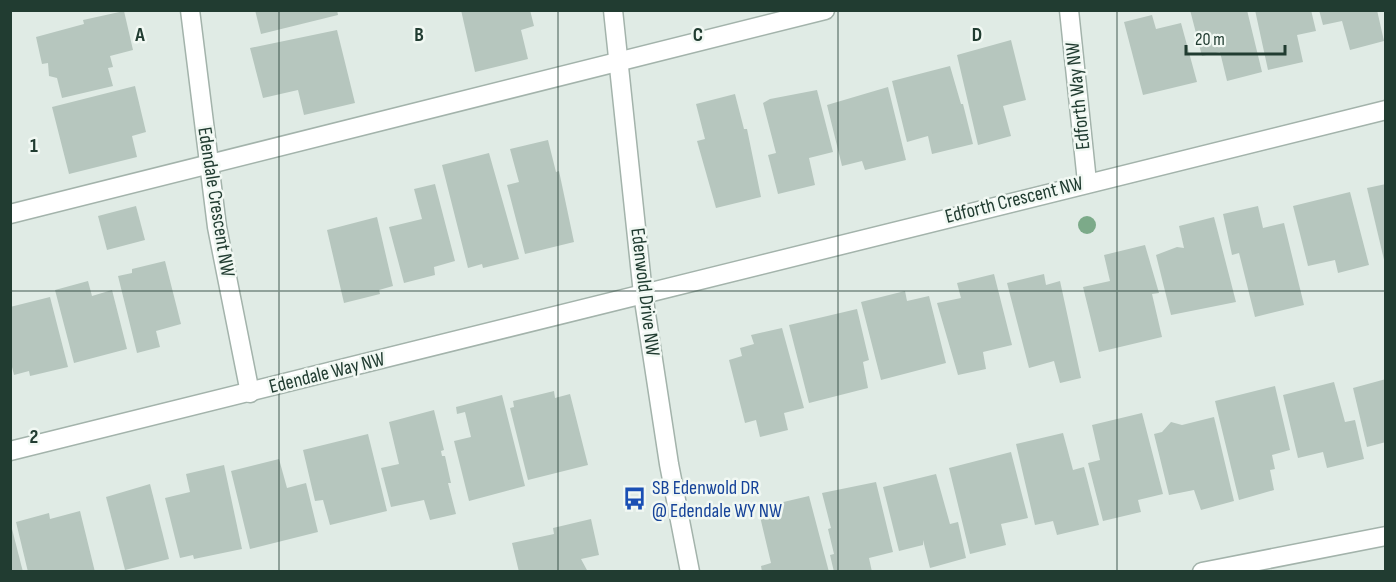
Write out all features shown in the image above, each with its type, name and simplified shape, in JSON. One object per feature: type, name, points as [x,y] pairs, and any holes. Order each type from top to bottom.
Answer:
[{"type":"street","name":"Edendale Crescent NW","points":[[190,10],[217,227],[250,393]]},
{"type":"street","name":"Edenwold Drive NW","points":[[613,10],[643,294],[669,464],[690,572]]},
{"type":"street","points":[[10,214],[825,10]]},
{"type":"street","name":"Edforth Way NW","points":[[1069,10],[1087,182]]},
{"type":"street","name":"Edforth Crescent NW","points":[[643,294],[1087,182],[1386,110]]},
{"type":"street","name":"Edendale Way NW","points":[[10,451],[643,294]]},
{"type":"street","points":[[1202,572],[1386,536]]},
{"type":"building","points":[[255,10],[337,10],[338,15],[261,34]]},
{"type":"building","points":[[461,10],[530,10],[534,26],[521,30],[528,59],[475,72]]},
{"type":"building","points":[[1190,10],[1247,10],[1262,72],[1227,81],[1220,52],[1202,56]]},
{"type":"building","points":[[1255,10],[1311,10],[1316,31],[1297,35],[1303,62],[1268,70]]},
{"type":"building","points":[[1319,10],[1377,10],[1384,41],[1350,50],[1342,21],[1323,25]]},
{"type":"building","points":[[124,11],[133,50],[110,56],[113,67],[108,68],[113,86],[62,98],[57,78],[49,76],[48,63],[42,64],[36,37],[84,24],[83,20]]},
{"type":"building","points":[[1152,15],[1156,29],[1181,23],[1197,82],[1143,95],[1124,22]]},
{"type":"building","points":[[337,30],[355,103],[304,115],[298,90],[263,98],[250,48]]},
{"type":"building","points":[[1011,40],[1026,100],[1003,106],[1011,136],[978,145],[957,55]]},
{"type":"building","points":[[950,66],[973,144],[932,154],[928,136],[907,142],[892,81]]},
{"type":"building","points":[[135,86],[146,132],[132,136],[137,157],[69,174],[52,107]]},
{"type":"building","points":[[888,87],[906,160],[865,170],[862,161],[842,166],[827,105]]},
{"type":"building","points":[[817,90],[833,152],[809,158],[815,185],[778,194],[768,155],[776,153],[763,103],[770,99]]},
{"type":"building","points":[[735,94],[744,129],[747,129],[761,197],[716,208],[697,141],[705,139],[696,104]]},
{"type":"building","points":[[548,140],[556,172],[559,171],[574,242],[525,254],[507,185],[519,182],[510,149]]},
{"type":"building","points":[[489,153],[519,259],[483,268],[482,264],[468,268],[442,165]]},
{"type":"building","points":[[435,184],[455,261],[434,267],[435,275],[404,283],[389,227],[422,219],[414,189]]},
{"type":"building","points":[[1386,184],[1386,264],[1385,264],[1367,188]]},
{"type":"building","points":[[1350,192],[1369,265],[1338,273],[1335,260],[1308,266],[1293,206]]},
{"type":"building","points":[[136,206],[145,240],[107,250],[98,216]]},
{"type":"building","points":[[1258,206],[1263,228],[1284,223],[1304,305],[1255,317],[1239,253],[1232,255],[1223,214]]},
{"type":"building","points":[[377,217],[393,286],[379,290],[380,294],[344,303],[327,230]]},
{"type":"building","points":[[1214,217],[1236,302],[1171,315],[1156,255],[1177,247],[1184,248],[1179,226]]},
{"type":"building","points":[[1145,245],[1159,293],[1152,294],[1162,337],[1099,352],[1083,287],[1110,281],[1104,255]]},
{"type":"building","points":[[165,261],[181,324],[156,331],[160,347],[137,353],[118,276],[132,273],[132,269]]},
{"type":"building","points":[[994,274],[1012,345],[983,352],[986,369],[958,375],[937,303],[961,298],[957,283]]},
{"type":"building","points":[[1044,274],[1046,285],[1060,281],[1081,378],[1060,383],[1054,361],[1029,368],[1007,283]]},
{"type":"building","points":[[88,281],[92,296],[112,290],[127,349],[74,363],[55,290]]},
{"type":"building","points":[[905,291],[907,301],[929,296],[946,363],[881,380],[861,302]]},
{"type":"building","points":[[50,297],[68,367],[30,376],[29,371],[14,375],[10,359],[10,307]]},
{"type":"building","points":[[857,309],[869,360],[863,362],[868,388],[809,403],[789,325]]},
{"type":"building","points":[[782,328],[804,408],[784,413],[788,430],[760,437],[756,420],[745,423],[729,360],[742,356],[740,348],[754,344],[751,335]]},
{"type":"building","points":[[1386,379],[1386,442],[1367,447],[1353,388]]},
{"type":"building","points":[[1334,382],[1345,422],[1355,420],[1364,459],[1327,468],[1323,452],[1298,458],[1283,395]]},
{"type":"building","points":[[1275,386],[1290,450],[1272,455],[1275,469],[1270,470],[1274,490],[1239,500],[1215,401]]},
{"type":"building","points":[[554,391],[555,398],[570,394],[588,465],[528,480],[510,408],[514,407],[513,401]]},
{"type":"building","points":[[502,395],[525,486],[469,501],[454,441],[471,437],[465,412],[457,414],[456,407]]},
{"type":"building","points":[[434,410],[456,514],[430,520],[424,500],[391,507],[381,468],[399,464],[389,422]]},
{"type":"building","points":[[1142,413],[1163,494],[1138,500],[1141,512],[1103,521],[1088,463],[1100,460],[1092,425]]},
{"type":"building","points":[[1214,417],[1234,501],[1201,510],[1194,490],[1169,495],[1154,434],[1162,432],[1171,422],[1182,425]]},
{"type":"building","points":[[1063,433],[1073,470],[1084,467],[1099,525],[1057,535],[1053,521],[1035,525],[1016,444]]},
{"type":"building","points":[[368,434],[387,511],[330,525],[323,500],[315,501],[303,450]]},
{"type":"building","points":[[1011,452],[1028,518],[1001,524],[1006,545],[970,554],[949,468]]},
{"type":"building","points":[[279,459],[287,488],[306,483],[318,532],[250,549],[231,471]]},
{"type":"building","points":[[224,465],[242,549],[194,559],[193,555],[180,558],[165,498],[190,492],[186,474]]},
{"type":"building","points":[[936,474],[950,524],[958,522],[966,558],[930,568],[923,540],[923,545],[899,551],[883,487]]},
{"type":"building","points":[[876,482],[893,552],[869,558],[872,572],[834,572],[830,555],[834,554],[828,529],[831,528],[822,493]]},
{"type":"building","points":[[150,484],[169,559],[125,570],[106,497]]},
{"type":"building","points":[[809,496],[829,572],[762,572],[761,566],[771,563],[758,508]]},
{"type":"building","points":[[80,511],[95,572],[28,572],[16,522],[49,513],[50,519]]},
{"type":"building","points":[[591,519],[599,555],[581,559],[588,572],[519,572],[512,543],[554,534],[553,528]]},
{"type":"building","points":[[11,525],[23,572],[10,572]]},
{"type":"place","name":"SB Edenwold DR @ Edendale WY NW","points":[[634,499]]}]
